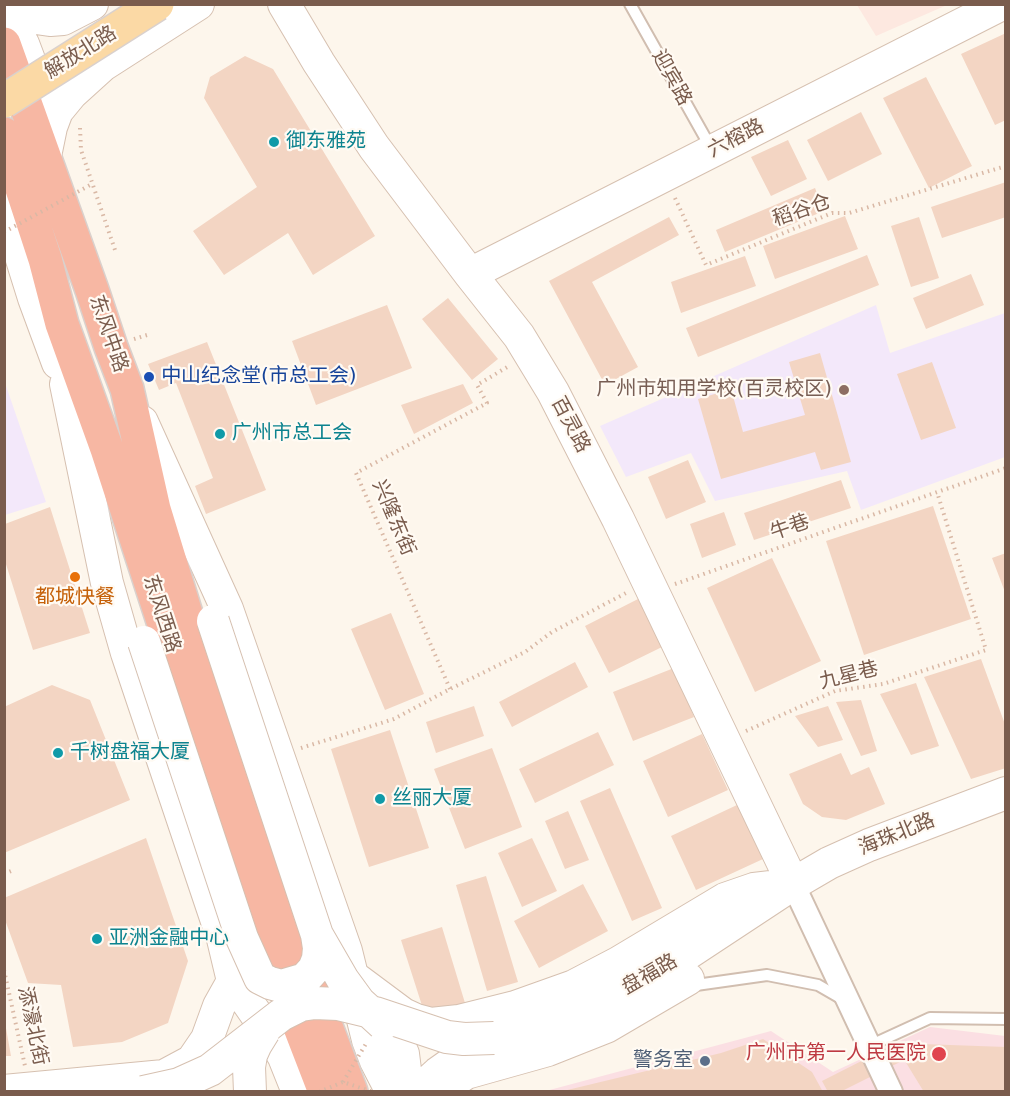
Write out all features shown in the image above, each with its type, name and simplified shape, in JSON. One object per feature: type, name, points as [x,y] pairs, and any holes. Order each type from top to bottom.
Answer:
[{"type":"highway","name":"东风中路","points":[[4,44],[127,388],[154,509],[202,625]]},
{"type":"highway","name":"东风西路","points":[[4,134],[45,259],[62,324],[107,449],[274,960],[340,1088]]},
{"type":"highway","name":"东风西路","points":[[202,625],[340,1088]]},
{"type":"main road","name":"解放北路","points":[[4,85],[133,4]]},
{"type":"main road","name":"解放北路","points":[[4,100],[158,4]]},
{"type":"street","points":[[12,4],[22,12],[36,18],[50,20],[63,19],[92,4]]},
{"type":"street","points":[[45,156],[57,111],[71,94],[103,64],[198,4]]},
{"type":"street","name":"百灵路","points":[[284,4],[319,63],[374,147],[519,336],[530,354],[582,447],[793,884]]},
{"type":"street","name":"六榕路","points":[[470,274],[1002,4]]},
{"type":"street","points":[[4,10],[23,44],[45,102],[47,132],[45,156]]},
{"type":"street","points":[[4,202],[34,298],[66,384],[144,642],[243,938],[260,978],[281,986],[305,979],[314,969],[319,948],[322,946]]},
{"type":"street","points":[[4,258],[34,298],[62,324]]},
{"type":"street","points":[[66,384],[107,583],[124,643],[223,939],[233,981],[284,1057],[298,1092]]},
{"type":"street","points":[[127,388],[213,575],[279,756],[346,951],[368,1040],[392,1092]]},
{"type":"street","points":[[202,625],[322,946],[374,1024],[464,1039],[494,1038]]},
{"type":"street","name":"海珠北路","points":[[793,884],[829,863],[869,845],[1005,793]]},
{"type":"street","points":[[352,976],[403,1014],[416,1020],[431,1024],[459,1021],[515,1007],[574,986],[618,963],[725,898],[754,889],[793,884],[891,1092]]},
{"type":"street","name":"盘福路","points":[[494,1038],[564,1017],[625,991],[663,983],[793,884]]},
{"type":"street","points":[[322,946],[343,974],[361,992],[430,1032]]},
{"type":"street","points":[[17,1090],[164,1076],[192,1061],[207,1039],[219,1006],[233,981]]},
{"type":"street","points":[[430,1087],[466,1073],[548,1050],[606,1028],[663,983]]},
{"type":"street","points":[[142,1092],[179,1084],[210,1070],[281,1015],[301,1005],[315,1003],[338,1004],[396,1038],[403,1054],[405,1070],[403,1092]]},
{"type":"street","points":[[250,1092],[251,1055],[269,1025]]},
{"type":"street","points":[[430,1087],[479,1044],[494,1038]]},
{"type":"lane","name":"迎宾路","points":[[630,4],[713,151]]},
{"type":"lane","points":[[663,983],[767,975],[818,985],[848,1002]]},
{"type":"lane","points":[[873,1055],[930,1018],[1005,1019]]},
{"type":"path","points":[[83,119],[80,128],[81,150],[115,250]]},
{"type":"path","name":"稻谷仓","points":[[664,175],[706,265],[832,213],[849,213],[1005,166]]},
{"type":"path","points":[[4,232],[92,184]]},
{"type":"path","name":"兴隆东街","points":[[450,688],[356,473],[487,403],[477,385],[530,354]]},
{"type":"path","name":"牛巷","points":[[279,756],[394,719],[450,688],[525,652],[552,632],[650,587],[1005,468]]},
{"type":"path","name":"九星巷","points":[[724,741],[835,691],[883,684],[986,650],[937,492]]},
{"type":"path","points":[[4,874],[11,871]]},
{"type":"path","name":"添濠北街","points":[[4,970],[17,1090]]},
{"type":"path","points":[[340,1088],[374,1024]]},
{"type":"path","points":[[319,1092],[340,1088],[373,1092]]},
{"type":"shaded area","points":[[857,5],[947,5],[876,36]]},
{"type":"shaded area","name":"广州市知用学校(百灵校区)","points":[[876,305],[890,353],[1005,313],[1005,457],[861,510],[847,471],[715,501],[691,453],[626,477],[600,426]]},
{"type":"shaded area","points":[[4,380],[46,502],[5,515],[4,515]]},
{"type":"shaded area","name":"广州市第一人民医院","points":[[930,1027],[1005,1036],[1005,1091],[542,1092],[771,1031],[833,1072]]},
{"type":"building","points":[[1006,33],[1006,120],[995,125],[961,54]]},
{"type":"building","name":"御东雅苑","points":[[245,56],[273,69],[375,236],[313,275],[288,233],[224,275],[193,231],[257,187],[204,98],[210,77]]},
{"type":"building","points":[[926,77],[972,166],[929,188],[883,98]]},
{"type":"building","points":[[861,112],[882,154],[828,181],[807,140]]},
{"type":"building","points":[[788,140],[807,179],[771,196],[751,157]]},
{"type":"building","points":[[1006,182],[1006,217],[942,238],[931,207]]},
{"type":"building","points":[[815,188],[824,211],[725,252],[716,230]]},
{"type":"building","points":[[845,216],[858,249],[775,279],[763,246]]},
{"type":"building","points":[[669,217],[679,235],[592,282],[638,367],[605,385],[549,281]]},
{"type":"building","points":[[919,217],[939,278],[911,287],[891,226]]},
{"type":"building","points":[[867,255],[879,285],[698,357],[686,328]]},
{"type":"building","points":[[745,256],[756,286],[681,313],[671,282]]},
{"type":"building","points":[[971,274],[984,305],[926,329],[913,298]]},
{"type":"building","points":[[448,298],[498,359],[472,380],[422,319]]},
{"type":"building","points":[[387,305],[412,368],[316,405],[292,341]]},
{"type":"building","name":"广州市总工会","points":[[207,342],[266,490],[206,514],[195,486],[213,478],[176,383],[159,390],[148,364]]},
{"type":"building","points":[[820,353],[851,462],[821,470],[815,452],[721,479],[698,399],[731,389],[743,432],[805,415],[789,362]]},
{"type":"building","points":[[932,362],[956,428],[921,440],[897,374]]},
{"type":"building","points":[[463,384],[473,403],[414,434],[401,405]]},
{"type":"building","points":[[688,460],[706,502],[666,519],[648,477]]},
{"type":"building","points":[[841,480],[851,508],[754,540],[744,513]]},
{"type":"building","points":[[933,506],[971,619],[864,655],[826,541]]},
{"type":"building","points":[[50,507],[90,633],[33,650],[5,561],[5,524]]},
{"type":"building","points":[[724,512],[736,545],[702,558],[690,524]]},
{"type":"building","points":[[1006,553],[1006,592],[1005,592],[992,558]]},
{"type":"building","points":[[772,558],[821,661],[755,692],[707,588]]},
{"type":"building","points":[[638,599],[662,647],[609,673],[585,626]]},
{"type":"building","points":[[391,613],[424,694],[385,710],[351,629]]},
{"type":"building","points":[[981,659],[1006,727],[1006,768],[971,779],[924,677]]},
{"type":"building","points":[[575,662],[588,687],[512,727],[499,702]]},
{"type":"building","points":[[674,668],[694,717],[633,741],[613,692]]},
{"type":"building","points":[[916,683],[939,746],[911,755],[880,694]]},
{"type":"building","name":"千树盘福大厦","points":[[52,685],[90,700],[130,800],[4,853],[4,707]]},
{"type":"building","points":[[861,700],[877,751],[861,756],[836,702]]},
{"type":"building","points":[[474,706],[484,736],[436,753],[426,722]]},
{"type":"building","points":[[828,706],[843,740],[818,747],[795,716]]},
{"type":"building","name":"丝丽大厦","points":[[390,730],[429,848],[369,867],[331,749]]},
{"type":"building","points":[[598,732],[614,765],[535,803],[519,769]]},
{"type":"building","points":[[702,734],[728,790],[668,817],[643,761]]},
{"type":"building","points":[[492,748],[522,827],[465,849],[434,769]]},
{"type":"building","points":[[841,753],[851,775],[869,767],[885,804],[846,820],[822,817],[803,804],[789,774]]},
{"type":"building","points":[[610,788],[662,908],[632,921],[580,801]]},
{"type":"building","points":[[737,805],[763,859],[696,890],[671,836]]},
{"type":"building","points":[[568,811],[589,860],[565,869],[545,821]]},
{"type":"building","name":"亚洲金融中心","points":[[146,838],[188,961],[168,1023],[122,1042],[73,1047],[61,985],[28,983],[4,917],[4,898]]},
{"type":"building","points":[[532,838],[557,891],[522,907],[498,853]]},
{"type":"building","points":[[486,876],[518,982],[487,991],[456,885]]},
{"type":"building","points":[[583,884],[608,931],[539,968],[514,921]]},
{"type":"building","points":[[442,927],[465,1003],[425,1015],[401,940]]},
{"type":"building","points":[[4,1017],[11,1056],[4,1056]]},
{"type":"building","points":[[763,1039],[812,1072],[823,1092],[559,1092],[721,1053]]},
{"type":"building","points":[[894,1043],[1006,1047],[1006,1092],[924,1092]]},
{"type":"building","points":[[893,1045],[902,1061],[840,1092],[828,1092],[822,1081]]},
{"type":"place","name":"御东雅苑","points":[[274,142]]},
{"type":"place","name":"中山纪念堂(市总工会)","points":[[149,377]]},
{"type":"place","name":"广州市知用学校(百灵校区)","points":[[844,390]]},
{"type":"place","name":"广州市总工会","points":[[220,434]]},
{"type":"place","name":"都城快餐","points":[[75,577]]},
{"type":"place","name":"千树盘福大厦","points":[[58,753]]},
{"type":"place","name":"丝丽大厦","points":[[380,799]]},
{"type":"place","name":"亚洲金融中心","points":[[97,939]]},
{"type":"place","name":"广州市第一人民医院","points":[[939,1054]]},
{"type":"place","name":"警务室","points":[[705,1061]]}]
